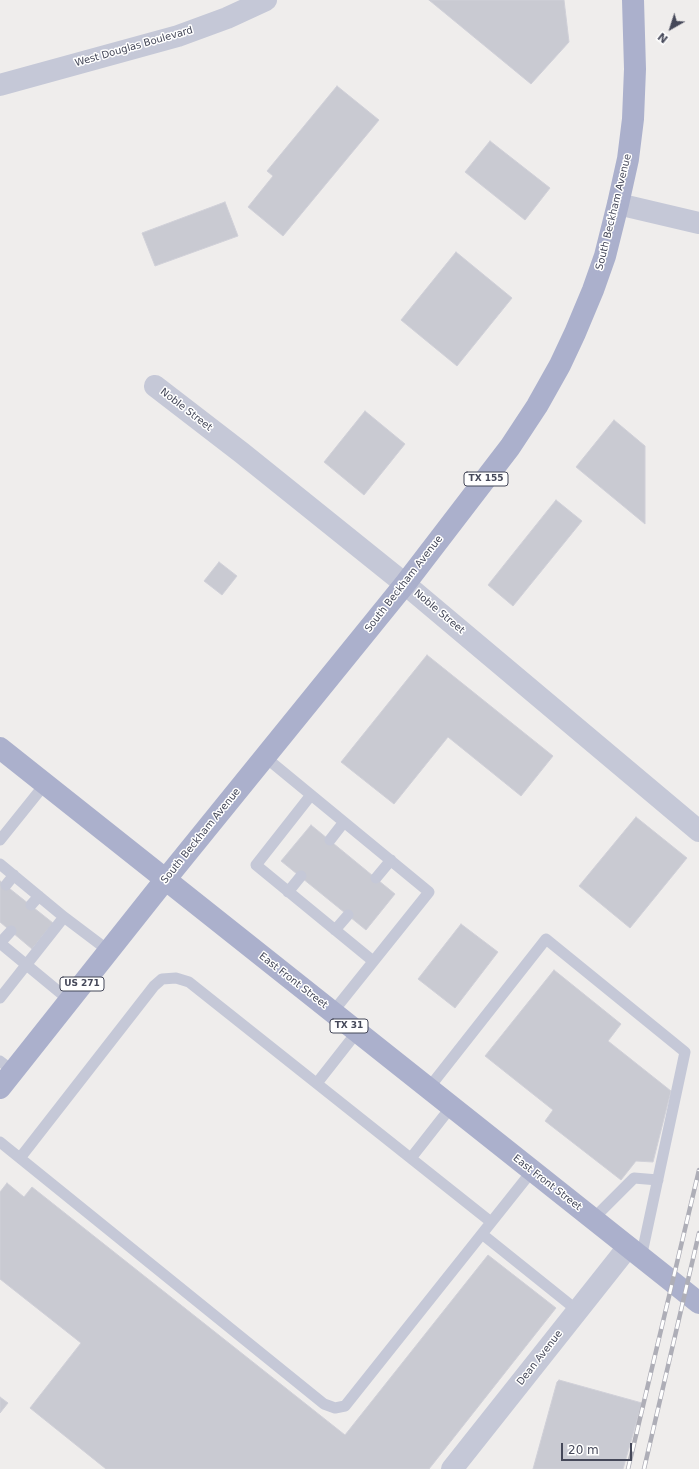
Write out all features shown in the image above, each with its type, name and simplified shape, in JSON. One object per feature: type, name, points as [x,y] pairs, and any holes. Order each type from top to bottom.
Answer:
[{"type":"main road","name":"South Beckham Avenue","points":[[0,1088],[7,1066],[69,1000],[405,584],[505,453],[537,406],[569,346],[593,290],[605,256],[618,204],[628,159],[633,119],[635,69],[633,0]]},
{"type":"main road","name":"East Front Street","points":[[0,748],[699,1303]]},
{"type":"street","name":"West Douglas Boulevard","points":[[0,84],[178,36],[226,18],[266,0]]},
{"type":"street","points":[[618,204],[699,223]]},
{"type":"street","name":"Noble Street","points":[[155,386],[242,453],[405,584],[699,831]]},
{"type":"street","name":"Dean Avenue","points":[[452,1469],[578,1311],[635,1252]]},
{"type":"lane","points":[[265,757],[429,892],[332,1013]]},
{"type":"lane","points":[[0,840],[45,784]]},
{"type":"lane","points":[[311,795],[256,865],[373,961]]},
{"type":"lane","points":[[330,840],[344,822]]},
{"type":"lane","points":[[376,878],[391,860]]},
{"type":"lane","points":[[0,864],[64,917],[109,951]]},
{"type":"lane","points":[[6,885],[14,875]]},
{"type":"lane","points":[[288,892],[301,876]]},
{"type":"lane","points":[[31,905],[39,896]]},
{"type":"lane","points":[[335,930],[348,915]]},
{"type":"lane","points":[[0,998],[64,917]]},
{"type":"lane","points":[[10,931],[0,943],[69,1000]]},
{"type":"lane","points":[[428,1088],[546,939],[685,1052],[658,1180],[635,1252]]},
{"type":"lane","points":[[20,1158],[154,986],[162,979],[176,978],[189,982],[491,1222]]},
{"type":"lane","points":[[317,1083],[357,1032]]},
{"type":"lane","points":[[411,1158],[451,1107]]},
{"type":"lane","points":[[0,1142],[324,1404],[335,1408],[345,1406],[532,1171]]},
{"type":"lane","points":[[593,1219],[634,1178],[658,1180]]},
{"type":"lane","points":[[482,1234],[578,1311]]},
{"type":"building","points":[[429,0],[564,0],[569,42],[531,84]]},
{"type":"building","points":[[337,86],[379,120],[283,236],[248,207],[273,176],[267,171]]},
{"type":"building","points":[[490,141],[550,188],[525,220],[465,172]]},
{"type":"building","points":[[225,202],[238,236],[155,266],[142,233]]},
{"type":"building","points":[[456,252],[512,298],[457,366],[401,320]]},
{"type":"building","points":[[365,411],[405,444],[364,495],[324,462]]},
{"type":"building","points":[[614,420],[645,446],[645,524],[576,467]]},
{"type":"building","points":[[556,500],[582,521],[513,606],[488,585]]},
{"type":"building","points":[[219,562],[237,576],[222,595],[204,581]]},
{"type":"building","points":[[427,655],[553,756],[521,796],[448,737],[394,804],[341,762]]},
{"type":"building","points":[[636,817],[687,858],[630,928],[579,886]]},
{"type":"building","points":[[311,825],[395,894],[366,930],[281,861]]},
{"type":"building","points":[[0,881],[53,923],[32,949],[0,922]]},
{"type":"building","points":[[461,924],[498,952],[455,1008],[418,979]]},
{"type":"building","points":[[554,970],[621,1024],[608,1041],[671,1091],[653,1162],[636,1161],[621,1180],[545,1121],[553,1110],[485,1056]]},
{"type":"building","points":[[7,1183],[24,1197],[32,1187],[345,1435],[488,1255],[556,1308],[429,1469],[106,1469],[30,1408],[81,1343],[0,1279],[0,1192]]},
{"type":"building","points":[[559,1380],[642,1403],[623,1469],[533,1469],[557,1382]]},
{"type":"building","points":[[0,1397],[8,1403],[0,1413]]},
{"type":"railway","points":[[628,1469],[699,1170]]},
{"type":"railway","points":[[644,1469],[699,1233]]}]
